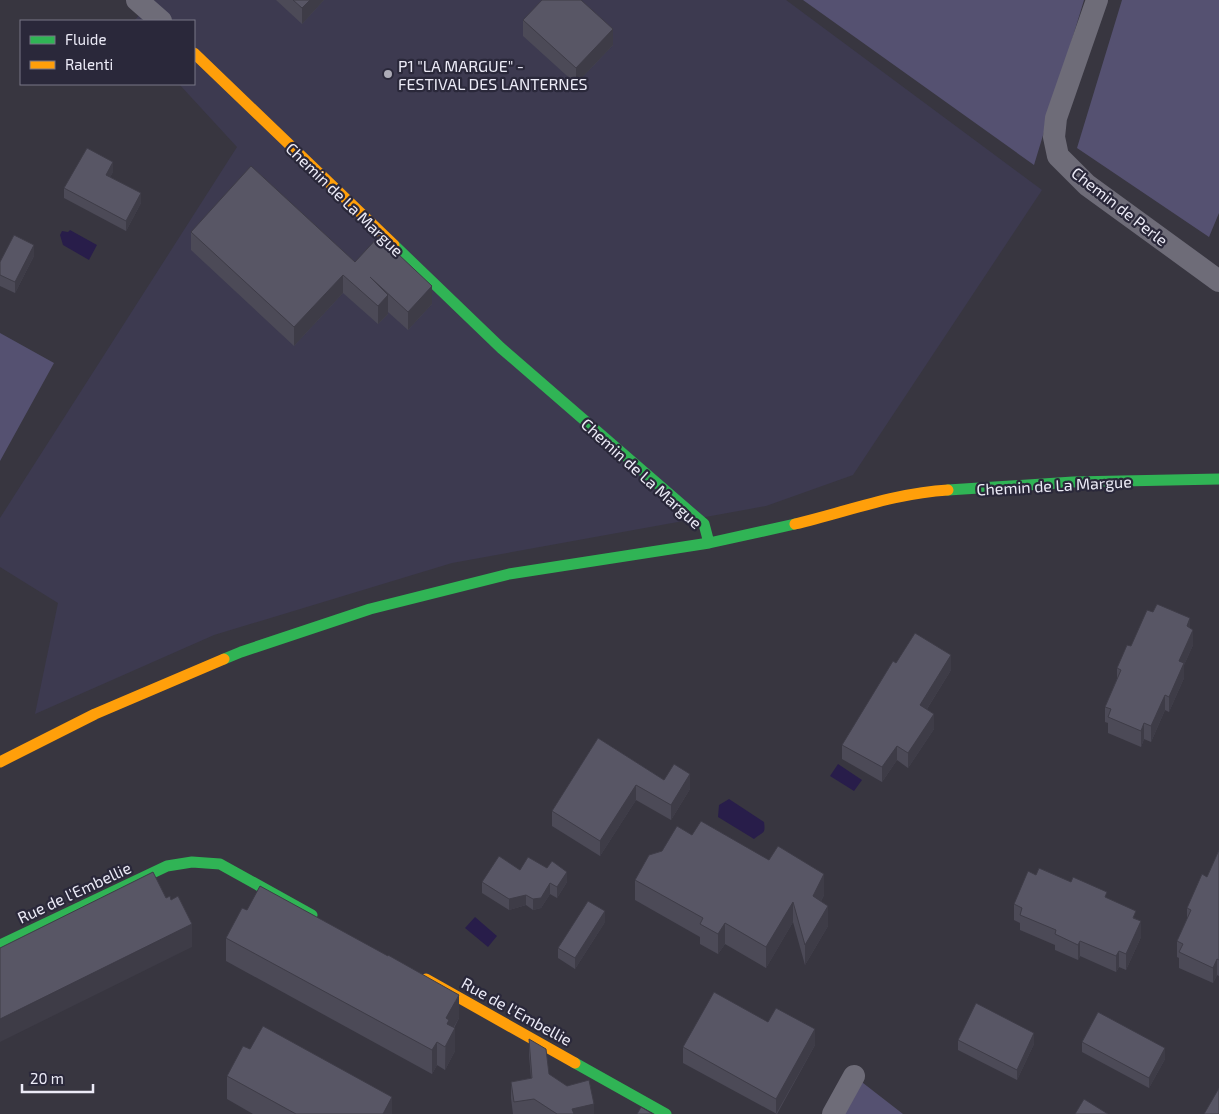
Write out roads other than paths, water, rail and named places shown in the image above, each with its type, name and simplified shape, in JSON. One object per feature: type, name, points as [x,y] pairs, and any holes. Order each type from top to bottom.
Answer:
[{"type":"street","points":[[137,0],[160,20]]},
{"type":"street","name":"Chemin de Perle","points":[[1097,0],[1056,118],[1054,137],[1058,156],[1088,185],[1219,281]]},
{"type":"street","name":"Chemin de La Margue","points":[[195,54],[501,348],[704,524],[709,542],[824,517],[884,499],[944,490],[1073,482],[1219,479]]},
{"type":"street","points":[[0,762],[95,714],[240,652],[370,609],[510,574],[709,542]]},
{"type":"street","name":"Rue de l'Embellie","points":[[0,945],[167,866],[192,862],[220,864],[322,921]]},
{"type":"street","name":"Rue de l'Embellie","points":[[416,973],[666,1114]]},
{"type":"street","points":[[833,1114],[854,1076]]},
{"type":"place","name":"P1 \"LA MARGUE\" - FESTIVAL DES LANTERNES","points":[[388,74]]}]
